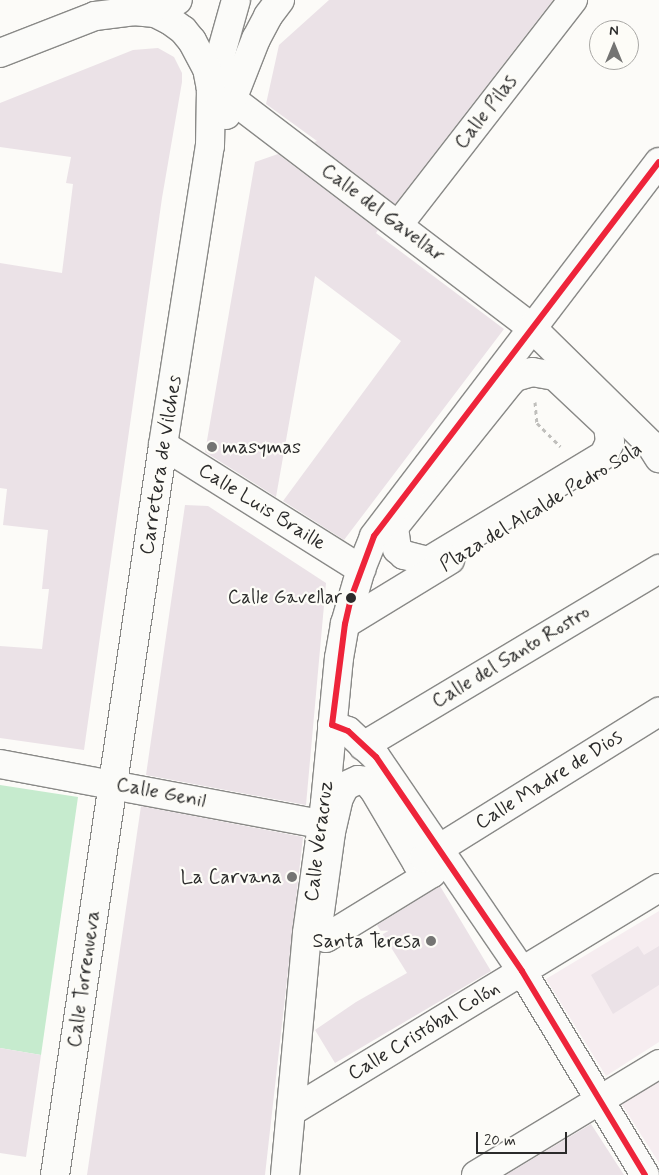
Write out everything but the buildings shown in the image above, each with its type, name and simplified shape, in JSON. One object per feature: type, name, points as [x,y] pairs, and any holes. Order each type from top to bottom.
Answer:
[{"type":"street","points":[[0,53],[125,6],[178,0]]},
{"type":"street","name":"Carretera de Vilches","points":[[113,784],[163,445],[210,146],[222,94],[236,0]]},
{"type":"street","name":"Carretera de Vilches","points":[[222,94],[268,16],[280,0]]},
{"type":"street","name":"Calle Pilas","points":[[399,224],[573,0]]},
{"type":"street","points":[[125,6],[155,13],[183,30],[192,41],[222,94]]},
{"type":"street","name":"Calle del Gavellar","points":[[222,94],[399,224],[532,327]]},
{"type":"street","points":[[361,569],[374,536],[659,162]]},
{"type":"street","name":"Plaza del Alcalde Pedro Sola","points":[[532,327],[656,448]]},
{"type":"street","points":[[532,372],[555,376],[608,426],[610,442],[604,455],[428,561],[404,555],[397,550],[394,527],[510,382],[515,377],[532,372]]},
{"type":"street","name":"Calle Luis Braille","points":[[163,445],[361,569]]},
{"type":"street","name":"Plaza del Alcalde Pedro Sola","points":[[344,624],[630,451],[656,448]]},
{"type":"street","points":[[374,536],[378,551],[390,564],[403,574],[421,578]]},
{"type":"street","name":"Calle Veracruz","points":[[285,1175],[313,930],[321,824],[344,624],[361,569]]},
{"type":"street","name":"Calle del Santo Rostro","points":[[364,746],[659,569]]},
{"type":"street","name":"Calle Madre de Dios","points":[[313,930],[659,712]]},
{"type":"street","points":[[332,725],[348,731],[376,757],[428,856]]},
{"type":"street","name":"Calle Genil","points":[[0,764],[321,824]]},
{"type":"street","points":[[313,930],[338,798],[345,786],[352,782],[366,781],[522,971],[645,1175]]},
{"type":"street","name":"Calle Torrenueva","points":[[56,1175],[113,784]]},
{"type":"street","name":"Calle Cristóbal Colón","points":[[292,1111],[659,888]]},
{"type":"street","points":[[476,1175],[659,1064]]},
{"type":"shaded area","points":[[659,911],[659,1042],[606,1076],[546,979]]},
{"type":"shaded area","points":[[659,1080],[659,1163],[621,1103]]},
{"type":"green space","points":[[0,785],[78,797],[41,1055],[0,1048]]},
{"type":"transit line","points":[[645,1175],[522,971],[376,757],[348,731],[332,725],[345,624],[351,598],[374,536],[659,162]]},
{"type":"place","name":"masymas","points":[[212,447]]},
{"type":"place","name":"Calle Gavellar","points":[[351,598]]},
{"type":"place","name":"La Carvana","points":[[292,877]]},
{"type":"place","name":"Santa Teresa","points":[[431,941]]}]
